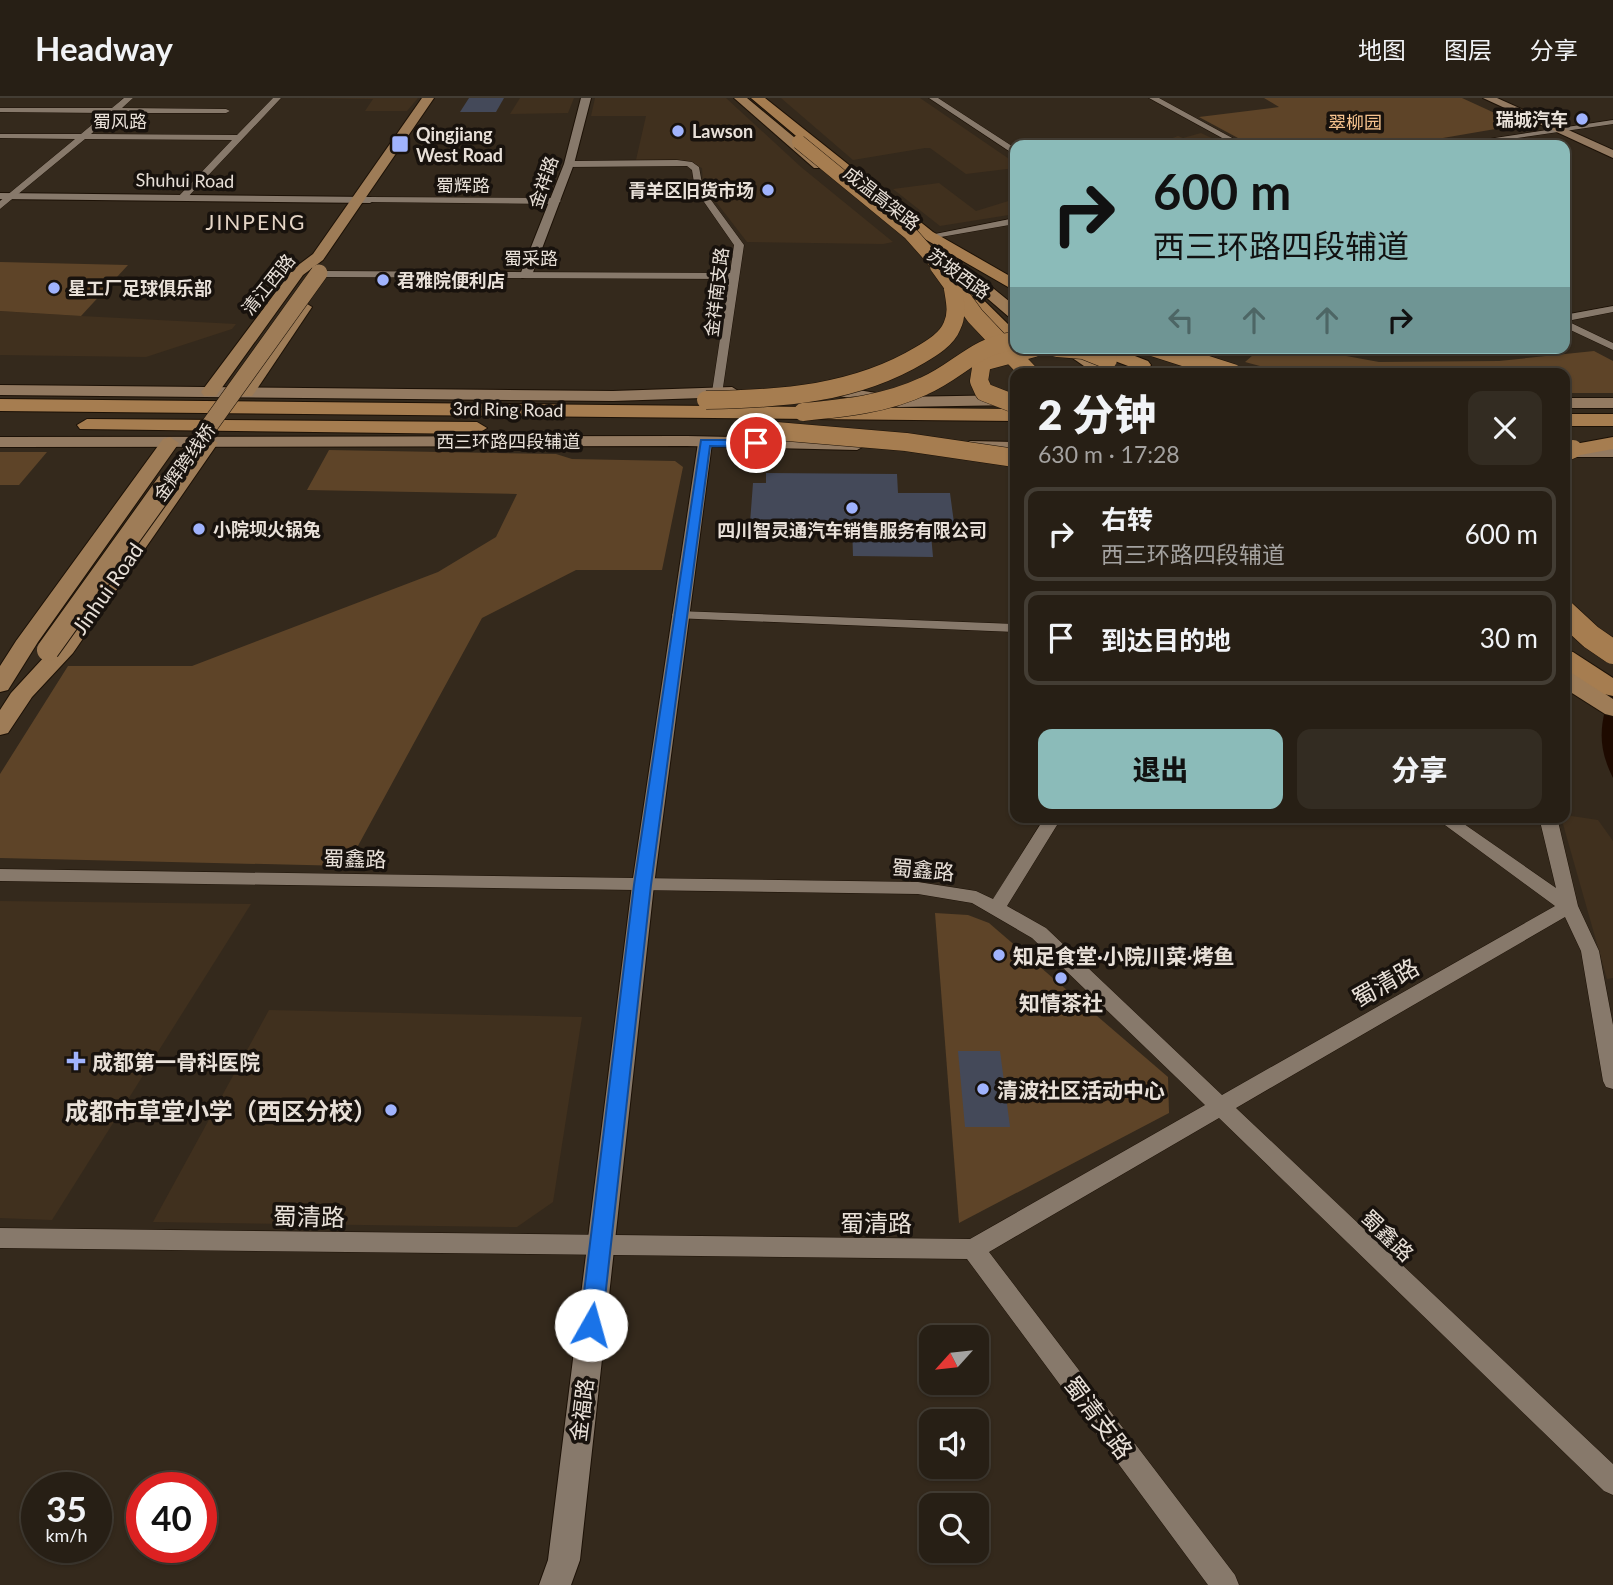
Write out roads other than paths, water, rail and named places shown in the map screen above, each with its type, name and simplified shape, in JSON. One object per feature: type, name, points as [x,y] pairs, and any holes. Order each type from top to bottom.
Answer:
[{"type":"highway","points":[[747,98],[910,233],[1010,336]]},
{"type":"highway","name":"成温高架路","points":[[757,98],[876,196],[928,234],[1010,283]]},
{"type":"highway","points":[[937,263],[953,289],[1010,353]]},
{"type":"highway","points":[[704,416],[767,399],[838,388],[889,372],[943,339],[953,326],[956,308],[953,289]]},
{"type":"highway","points":[[794,413],[869,404],[908,393],[943,376],[971,353],[997,342],[1010,341]]},
{"type":"highway","points":[[1011,354],[1033,368]]},
{"type":"highway","points":[[1010,401],[992,398],[979,387],[977,379],[982,362],[1012,354]]},
{"type":"highway","points":[[1093,354],[1134,368]]},
{"type":"highway","points":[[1109,354],[1137,368]]},
{"type":"highway","points":[[1122,354],[1139,368]]},
{"type":"highway","points":[[1175,354],[1218,368]]},
{"type":"highway","name":"3rd Ring Road","points":[[0,405],[386,407],[704,416],[776,431],[1010,432]]},
{"type":"highway","name":"3rd Ring Road","points":[[0,424],[794,413],[1010,415]]},
{"type":"highway","points":[[1570,419],[1611,420]]},
{"type":"highway","points":[[1570,446],[1611,420]]},
{"type":"highway","points":[[776,431],[906,442],[1010,457]]},
{"type":"highway","points":[[1570,448],[1613,443]]},
{"type":"highway","points":[[1570,618],[1591,637],[1613,648]]},
{"type":"highway","points":[[1570,644],[1613,671]]},
{"type":"highway","points":[[1570,664],[1605,691]]},
{"type":"main road","name":"清江西路","points":[[246,392],[319,267],[428,98]]},
{"type":"main road","name":"清江西路","points":[[363,200],[441,98]]},
{"type":"main road","name":"苏坡西路","points":[[740,98],[886,221],[978,283],[1010,310]]},
{"type":"main road","name":"苏坡西路","points":[[765,98],[934,235],[1010,277]]},
{"type":"main road","points":[[1488,98],[1613,151]]},
{"type":"main road","points":[[1498,98],[1560,128]]},
{"type":"main road","name":"清江西路","points":[[209,392],[298,272],[319,267]]},
{"type":"main road","name":"金辉跨线桥","points":[[45,646],[319,267]]},
{"type":"main road","points":[[978,283],[1010,302]]},
{"type":"main road","points":[[1076,354],[1098,368]]},
{"type":"main road","points":[[1169,354],[1197,368]]},
{"type":"main road","name":"西三环路四段辅道","points":[[820,389],[899,402],[1010,402]]},
{"type":"main road","name":"西三环路四段辅道","points":[[0,442],[579,441],[820,389],[873,392],[1010,391]]},
{"type":"main road","name":"西三环路四段辅道","points":[[0,390],[613,396],[704,416],[1010,447]]},
{"type":"main road","points":[[1570,405],[1611,420]]},
{"type":"main road","name":"Jinhui Road","points":[[0,686],[27,641],[170,443]]},
{"type":"main road","name":"Jinhui Road","points":[[0,728],[23,693],[65,648],[209,443]]},
{"type":"main road","points":[[1570,448],[1613,453]]},
{"type":"main road","points":[[1570,622],[1613,648]]},
{"type":"main road","points":[[0,686],[45,646]]},
{"type":"main road","points":[[23,693],[45,646]]},
{"type":"main road","points":[[1570,679],[1605,691],[1613,709]]},
{"type":"street","points":[[0,206],[6,196],[129,98]]},
{"type":"street","points":[[182,198],[277,98]]},
{"type":"street","name":"金祥路","points":[[526,275],[569,164],[586,98]]},
{"type":"street","points":[[933,98],[1010,149]]},
{"type":"street","points":[[1153,98],[1232,140]]},
{"type":"street","points":[[0,110],[229,109],[219,118]]},
{"type":"street","points":[[1484,140],[1613,122]]},
{"type":"street","name":"蜀风路","points":[[0,136],[240,138]]},
{"type":"street","name":"金祥南支路","points":[[569,164],[677,163],[694,167],[699,189],[738,240],[735,276],[704,416]]},
{"type":"street","name":"Shuhui Road","points":[[6,196],[363,200]]},
{"type":"street","name":"蜀辉路","points":[[363,200],[556,201]]},
{"type":"street","points":[[934,235],[1010,222]]},
{"type":"street","name":"蜀采路","points":[[319,267],[526,275],[735,276]]},
{"type":"street","points":[[1570,319],[1613,309]]},
{"type":"street","points":[[1570,323],[1613,347]]},
{"type":"street","name":"金福路","points":[[555,1585],[564,1560],[643,885],[704,416]]},
{"type":"street","points":[[679,615],[1010,628]]},
{"type":"street","points":[[996,909],[1050,823]]},
{"type":"street","points":[[1451,823],[1569,906]]},
{"type":"street","points":[[1549,823],[1569,906],[1590,951],[1613,1080]]},
{"type":"street","name":"蜀鑫路","points":[[0,875],[918,888],[976,897],[1039,933],[1613,1482]]},
{"type":"street","name":"蜀清路","points":[[0,1238],[600,1247],[973,1249],[1569,906]]},
{"type":"street","name":"蜀清支路","points":[[973,1249],[1225,1585]]},
{"type":"place","name":"瑞城汽车","points":[[1582,119]]},
{"type":"place","name":"Lawson","points":[[678,131]]},
{"type":"place","name":"Qingjiang West Road","points":[[400,144]]},
{"type":"place","name":"青羊区旧货市场","points":[[768,190]]},
{"type":"place","name":"君雅院便利店","points":[[383,280]]},
{"type":"place","name":"星工厂足球俱乐部","points":[[54,288]]},
{"type":"place","name":"四川智灵通汽车销售服务有限公司","points":[[852,508]]},
{"type":"place","name":"小院坝火锅兔","points":[[199,529]]},
{"type":"place","name":"知足食堂·小院川菜·烤鱼","points":[[999,955]]},
{"type":"place","name":"知情茶社","points":[[1061,978]]},
{"type":"place","name":"成都第一骨科医院","points":[[76,1061]]},
{"type":"place","name":"清波社区活动中心","points":[[983,1089]]},
{"type":"place","name":"成都市草堂小学（西区分校）","points":[[391,1110]]},
{"type":"district","name":"JINPENG","points":[[256,221]]},
{"type":"park label","name":"翠柳园","points":[[1355,122]]}]
